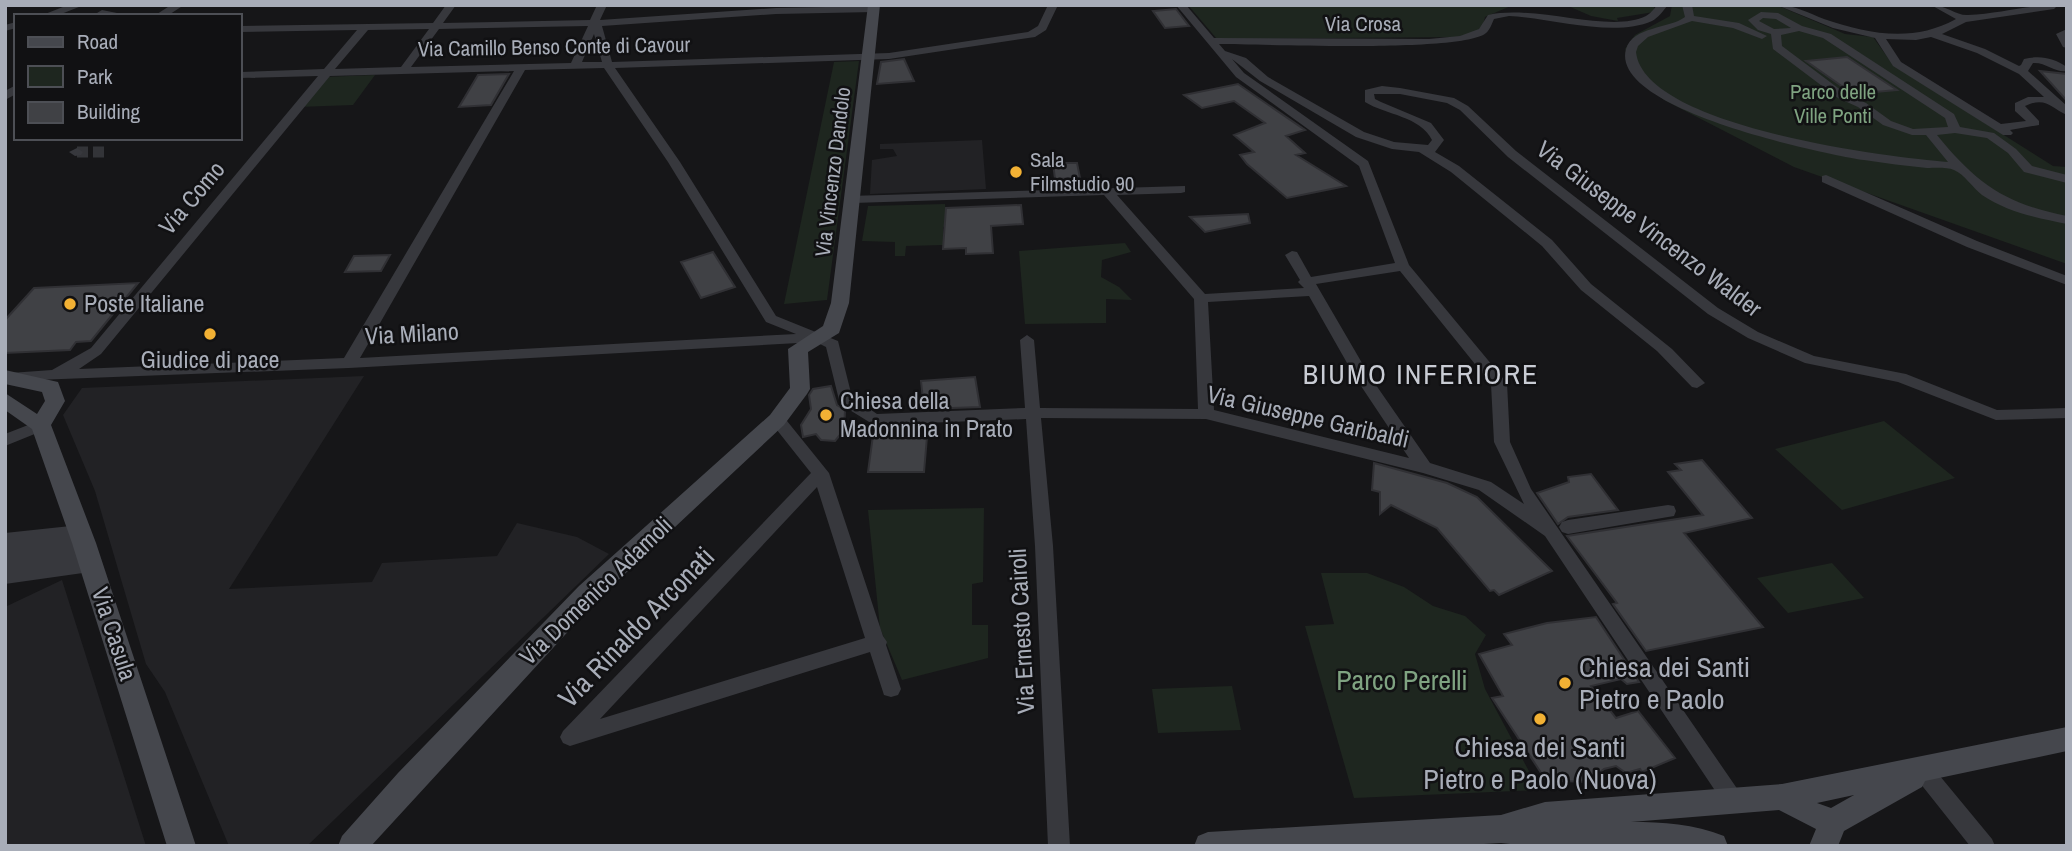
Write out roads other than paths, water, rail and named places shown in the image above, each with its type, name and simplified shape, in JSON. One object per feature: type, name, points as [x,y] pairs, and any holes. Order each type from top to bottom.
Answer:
[{"type":"main road","name":"Via Vincenzo Dandolo","points":[[820,338],[832,329],[840,303],[874,7]]},
{"type":"main road","name":"Via Domenico Adamoli","points":[[352,846],[408,782],[588,593],[777,420],[800,389],[798,349],[820,338]]},
{"type":"main road","points":[[5,400],[14,405],[26,420],[41,425],[55,401],[51,387],[6,377]]},
{"type":"main road","name":"Via Casula","points":[[41,425],[85,549],[182,846]]},
{"type":"main road","points":[[1501,829],[1545,815],[1736,803],[1782,797],[1900,772],[1923,771],[2067,739]]},
{"type":"main road","points":[[1782,797],[1833,829],[1861,804],[1923,771]]},
{"type":"main road","points":[[1208,846],[1501,829],[1556,835],[1670,836],[1713,845]]},
{"type":"street","points":[[51,14],[79,5]]},
{"type":"street","points":[[163,14],[179,5]]},
{"type":"street","points":[[404,70],[451,5]]},
{"type":"street","points":[[575,66],[602,5]]},
{"type":"street","points":[[696,5],[698,17]]},
{"type":"street","points":[[757,13],[774,5]]},
{"type":"street","name":"Via Camillo Benso Conte di Cavour","points":[[242,75],[869,57],[1031,35],[1042,29],[1053,5]]},
{"type":"street","points":[[1181,5],[1240,75],[1364,164],[1403,266],[1499,383],[1502,442],[1510,463],[1558,529],[1736,803]]},
{"type":"street","name":"Via Crosa","points":[[1211,41],[1429,42],[1462,38],[1483,31],[1490,17],[1509,9],[1537,5],[1564,8],[1618,21],[1645,18],[1658,13],[1663,5]]},
{"type":"street","points":[[1688,5],[1690,18]]},
{"type":"street","points":[[1782,5],[1848,30],[1877,34],[1933,34],[2013,67],[2067,112]]},
{"type":"street","points":[[1936,5],[1964,19]]},
{"type":"street","points":[[1933,34],[1964,19],[2054,6]]},
{"type":"street","points":[[242,29],[596,23],[874,7]]},
{"type":"street","points":[[1798,28],[1776,32],[1760,27],[1753,20],[1761,15],[1778,16],[1798,28],[1827,36],[1950,116],[1955,130]]},
{"type":"street","points":[[1690,18],[1755,31],[1842,96],[1862,105],[1887,123],[1912,132],[1955,130],[1990,135],[2012,151],[2028,169],[2067,179]]},
{"type":"street","points":[[1690,18],[1684,23],[1643,36],[1632,46],[1630,55],[1635,69],[1665,97],[1743,129],[1799,145],[1863,158],[1957,167]]},
{"type":"street","points":[[596,23],[608,66],[674,162],[771,319],[820,338]]},
{"type":"street","name":"Via Como","points":[[41,376],[74,366],[96,351],[364,28]]},
{"type":"street","points":[[1776,32],[1777,47]]},
{"type":"street","points":[[2067,32],[2061,34],[2067,45]]},
{"type":"street","points":[[1877,34],[1897,64],[2003,131],[2035,123],[2021,111],[2019,105],[2028,100],[2053,100]]},
{"type":"street","points":[[1220,53],[1242,57],[1261,77],[1298,96],[1335,122],[1368,138],[1406,149],[1422,149],[1455,169],[1547,243],[1557,258],[1578,279],[1664,349],[1697,383]]},
{"type":"street","points":[[2013,67],[2026,68],[2028,61],[2033,59],[2045,60],[2063,69]]},
{"type":"street","points":[[349,363],[521,68]]},
{"type":"street","name":"Via Giuseppe Vincenzo Walder","points":[[1422,149],[1431,149],[1438,140],[1435,131],[1424,122],[1380,108],[1368,100],[1368,92],[1382,89],[1400,91],[1450,100],[1464,108],[1512,154],[1713,312],[1753,335],[1810,360],[1901,378],[1996,415],[2067,413]]},
{"type":"street","points":[[1929,132],[1978,189],[1994,199],[2067,220]]},
{"type":"street","points":[[1826,179],[1972,244],[2067,282]]},
{"type":"street","points":[[853,199],[1181,189]]},
{"type":"street","points":[[1116,192],[1201,298],[1206,414]]},
{"type":"street","points":[[1292,255],[1308,287],[1363,377],[1424,467]]},
{"type":"street","points":[[1201,298],[1308,287],[1403,266]]},
{"type":"street","name":"Via Milano","points":[[6,377],[349,363],[820,338]]},
{"type":"street","name":"Via Giuseppe Garibaldi","points":[[820,338],[833,344],[845,400],[874,420],[1034,414],[1206,414],[1424,467],[1485,486],[1558,529]]},
{"type":"street","points":[[1027,340],[1034,414]]},
{"type":"street","name":"Via Ernesto Cairoli","points":[[1034,414],[1059,846]]},
{"type":"street","points":[[777,420],[821,473],[878,642],[891,689]]},
{"type":"street","points":[[5,440],[41,425]]},
{"type":"street","name":"Via Rinaldo Arconati","points":[[821,473],[570,737],[878,642]]},
{"type":"street","points":[[1558,529],[1668,511]]},
{"type":"street","points":[[5,540],[85,549]]},
{"type":"street","points":[[5,553],[85,549]]},
{"type":"street","points":[[5,566],[85,549]]},
{"type":"street","points":[[5,577],[85,549]]},
{"type":"street","points":[[1923,771],[1984,846]]},
{"type":"tunnel","points":[[77,152],[105,152]]},
{"type":"place","name":"Sala Filmstudio 90","points":[[1016,172]]},
{"type":"place","name":"Poste Italiane","points":[[70,304]]},
{"type":"place","name":"Giudice di pace","points":[[210,334]]},
{"type":"place","name":"Chiesa della Madonnina in Prato","points":[[826,415]]},
{"type":"place","name":"Chiesa dei Santi Pietro e Paolo","points":[[1565,683]]},
{"type":"place","name":"Chiesa dei Santi Pietro e Paolo (Nuova)","points":[[1540,719]]},
{"type":"district","name":"BIUMO INFERIORE","points":[[1421,374]]},
{"type":"park label","name":"Parco delle Ville Ponti","points":[[1833,104]]},
{"type":"park label","name":"Parco Perelli","points":[[1402,680]]}]
